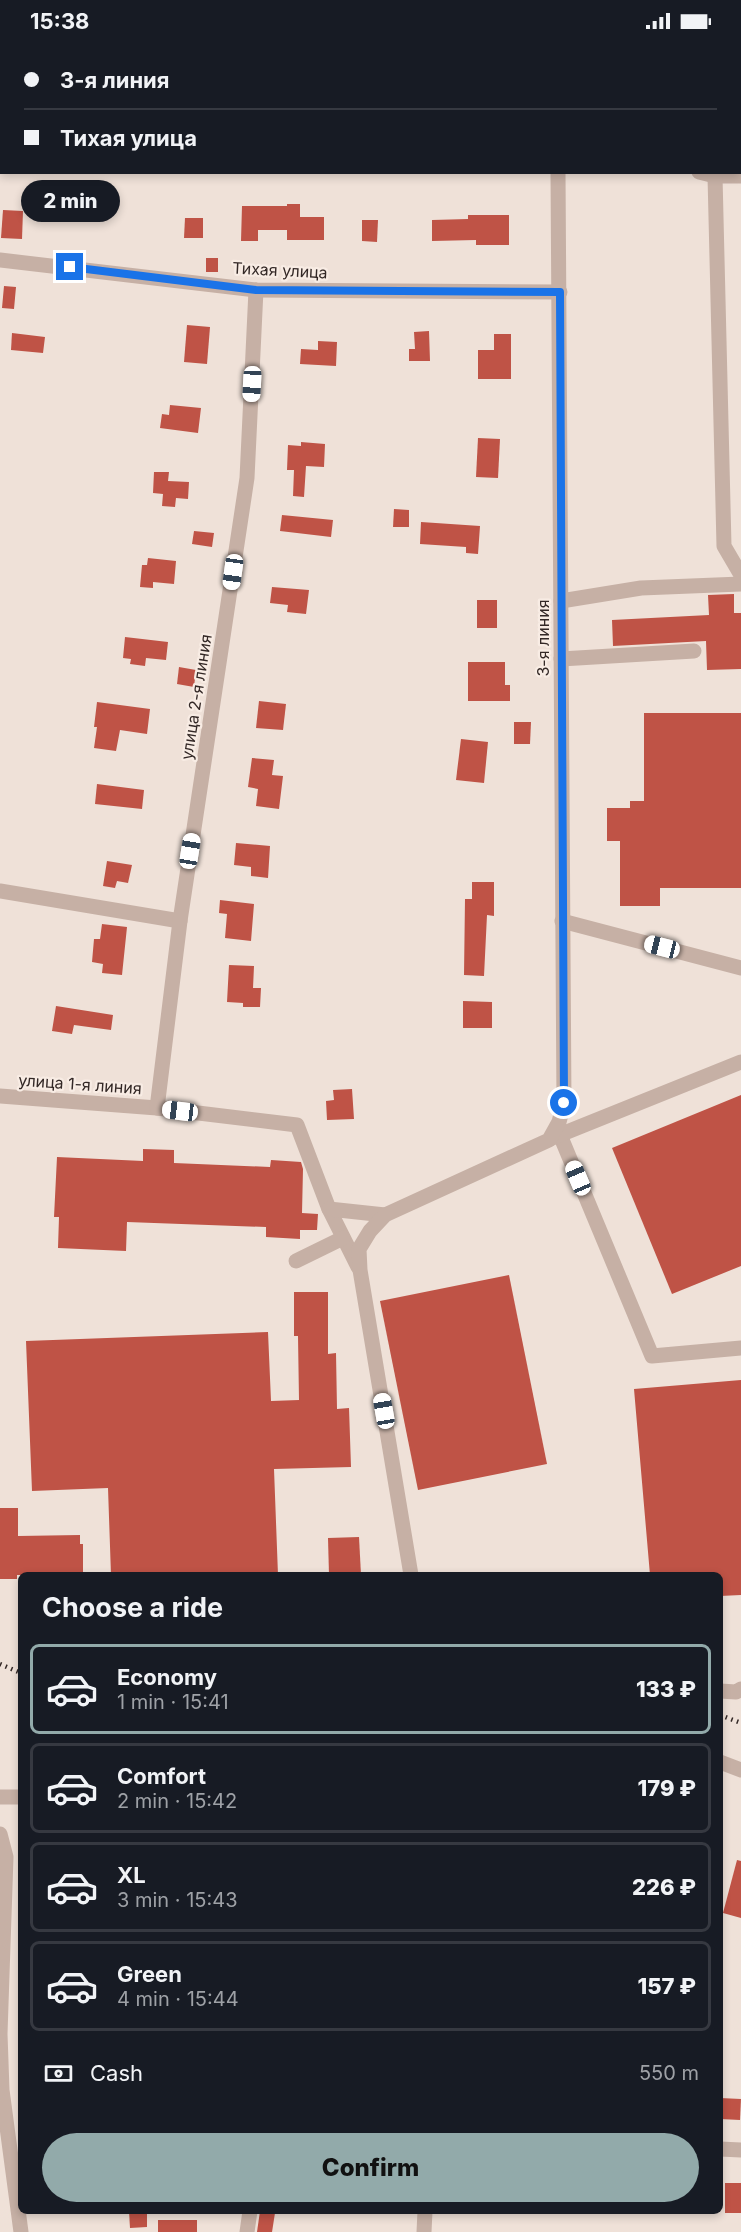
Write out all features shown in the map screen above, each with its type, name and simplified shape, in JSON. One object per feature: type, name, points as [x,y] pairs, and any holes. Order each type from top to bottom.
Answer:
[{"type":"street","name":"3-я линия","points":[[555,1138],[564,1103],[558,174]]},
{"type":"street","points":[[707,174],[741,177]]},
{"type":"street","points":[[715,176],[724,546],[741,575]]},
{"type":"street","name":"Тихая улица","points":[[0,260],[256,290],[560,292]]},
{"type":"street","name":"улица 2-я линия","points":[[157,1108],[180,921],[247,478],[256,290]]},
{"type":"street","points":[[561,601],[641,588],[741,584]]},
{"type":"street","points":[[561,659],[694,651]]},
{"type":"street","points":[[0,891],[180,921]]},
{"type":"street","points":[[562,921],[741,968]]},
{"type":"street","points":[[410,1572],[360,1270],[360,1249],[370,1231],[385,1215],[555,1138],[741,1062]]},
{"type":"street","name":"улица 1-я линия","points":[[0,1096],[157,1108],[297,1125],[328,1209]]},
{"type":"street","points":[[555,1138],[652,1356],[741,1348]]},
{"type":"street","points":[[328,1209],[385,1215]]},
{"type":"street","points":[[328,1209],[360,1270]]},
{"type":"street","points":[[296,1261],[343,1238]]},
{"type":"street","points":[[723,1763],[741,1770]]},
{"type":"street","points":[[0,1797],[18,1797]]},
{"type":"street","points":[[0,1834],[6,1857],[2,2090],[18,2210]]},
{"type":"street","points":[[723,2149],[741,2150]]},
{"type":"street","points":[[19,2214],[21,2232]]},
{"type":"street","points":[[247,2232],[250,2214]]},
{"type":"street","points":[[424,2232],[425,2214]]},
{"type":"building","points":[[287,204],[300,204],[300,217],[324,217],[324,240],[287,240],[287,230],[258,230],[258,241],[241,241],[242,206],[287,206]]},
{"type":"building","points":[[3,210],[23,211],[22,239],[1,238]]},
{"type":"building","points":[[468,215],[509,215],[509,245],[476,245],[476,240],[432,241],[432,220],[468,219]]},
{"type":"building","points":[[185,218],[203,218],[203,238],[184,238]]},
{"type":"building","points":[[362,220],[378,220],[377,242],[362,241]]},
{"type":"building","points":[[206,258],[218,258],[218,272],[206,272]]},
{"type":"building","points":[[4,286],[16,287],[14,309],[2,308]]},
{"type":"building","points":[[187,325],[210,327],[207,364],[184,362]]},
{"type":"building","points":[[429,331],[430,361],[409,361],[409,349],[415,349],[414,332]]},
{"type":"building","points":[[12,333],[45,337],[43,353],[11,350]]},
{"type":"building","points":[[494,334],[511,334],[511,379],[478,379],[478,350],[494,350]]},
{"type":"building","points":[[318,341],[337,342],[336,366],[300,364],[301,349],[318,350]]},
{"type":"building","points":[[170,405],[201,408],[198,433],[160,428],[162,414],[169,415]]},
{"type":"building","points":[[478,438],[500,439],[498,478],[476,477]]},
{"type":"building","points":[[301,442],[325,444],[324,467],[306,466],[304,497],[293,496],[294,470],[287,470],[288,445],[301,446]]},
{"type":"building","points":[[154,472],[169,472],[168,481],[189,482],[188,499],[176,498],[175,507],[162,506],[163,494],[153,493]]},
{"type":"building","points":[[394,509],[409,510],[409,527],[393,527]]},
{"type":"building","points":[[282,515],[333,520],[331,537],[280,531]]},
{"type":"building","points":[[421,522],[480,526],[478,554],[466,553],[466,547],[420,544]]},
{"type":"building","points":[[194,531],[214,533],[212,547],[192,544]]},
{"type":"building","points":[[148,558],[176,561],[174,584],[153,582],[153,588],[140,587],[142,565],[147,565]]},
{"type":"building","points":[[272,587],[309,590],[306,614],[287,612],[288,605],[270,603]]},
{"type":"building","points":[[734,594],[734,613],[741,613],[741,669],[707,670],[706,641],[613,646],[612,620],[709,615],[708,595]]},
{"type":"building","points":[[477,600],[497,600],[497,628],[477,628]]},
{"type":"building","points":[[125,637],[168,642],[166,660],[146,658],[145,666],[130,664],[131,659],[123,658]]},
{"type":"building","points":[[468,662],[505,662],[505,685],[510,685],[510,701],[468,701]]},
{"type":"building","points":[[179,667],[196,670],[194,687],[177,684]]},
{"type":"building","points":[[259,701],[286,704],[283,730],[256,728]]},
{"type":"building","points":[[97,702],[150,709],[147,734],[120,730],[116,751],[94,748]]},
{"type":"building","points":[[644,713],[741,713],[741,888],[660,888],[660,906],[620,906],[620,841],[607,841],[607,808],[630,808],[630,801],[644,801]]},
{"type":"building","points":[[514,722],[531,722],[530,744],[514,744]]},
{"type":"building","points":[[461,739],[488,742],[484,783],[456,780]]},
{"type":"building","points":[[252,758],[274,760],[272,775],[283,776],[279,809],[256,806],[258,789],[248,787]]},
{"type":"building","points":[[97,784],[144,790],[142,809],[95,804]]},
{"type":"building","points":[[236,843],[270,846],[268,878],[251,876],[251,867],[234,865]]},
{"type":"building","points":[[107,861],[132,865],[128,883],[117,881],[115,888],[103,886]]},
{"type":"building","points":[[472,882],[494,882],[494,916],[487,915],[484,976],[464,975],[465,899],[472,899]]},
{"type":"building","points":[[220,900],[254,904],[251,941],[225,938],[227,914],[219,913]]},
{"type":"building","points":[[102,924],[127,927],[122,975],[102,973],[103,964],[92,962],[94,939],[100,939]]},
{"type":"building","points":[[229,965],[254,966],[253,988],[261,988],[260,1007],[243,1007],[243,1003],[227,1002]]},
{"type":"building","points":[[463,1001],[492,1002],[492,1028],[463,1028]]},
{"type":"building","points":[[56,1006],[113,1015],[111,1030],[74,1025],[72,1034],[52,1031]]},
{"type":"building","points":[[352,1089],[354,1119],[327,1120],[326,1101],[334,1100],[333,1090]]},
{"type":"building","points":[[741,1095],[741,1266],[672,1294],[612,1148]]},
{"type":"building","points":[[143,1149],[174,1150],[174,1163],[270,1167],[271,1160],[301,1162],[303,1169],[302,1213],[318,1214],[317,1230],[300,1230],[300,1239],[266,1237],[266,1227],[127,1222],[126,1251],[58,1248],[59,1217],[54,1217],[57,1157],[143,1161]]},
{"type":"building","points":[[509,1275],[547,1464],[418,1490],[380,1301]]},
{"type":"building","points":[[294,1292],[328,1292],[328,1354],[336,1353],[337,1409],[349,1408],[351,1467],[274,1469],[278,1572],[111,1572],[108,1488],[32,1491],[26,1341],[268,1332],[271,1401],[299,1400],[298,1336],[294,1336]]},
{"type":"building","points":[[741,1380],[741,1595],[723,1596],[723,1572],[650,1572],[634,1389]]},
{"type":"building","points":[[0,1508],[18,1508],[18,1536],[80,1535],[80,1544],[83,1544],[83,1572],[18,1572],[17,1579],[0,1579]]},
{"type":"building","points":[[359,1537],[361,1572],[329,1572],[328,1538]]},
{"type":"building","points":[[737,1860],[741,1861],[741,1918],[723,1913]]},
{"type":"building","points":[[723,2098],[741,2099],[740,2120],[723,2119]]},
{"type":"building","points":[[725,2183],[741,2183],[741,2213],[725,2213]]},
{"type":"building","points":[[129,2214],[147,2214],[147,2227],[130,2228]]},
{"type":"building","points":[[260,2214],[275,2214],[272,2232],[257,2232]]},
{"type":"building","points":[[158,2220],[197,2220],[197,2232],[158,2232]]},
{"type":"railway","points":[[0,1664],[18,1672]]},
{"type":"railway","points":[[723,1716],[741,1723]]},
{"type":"route","points":[[70,267],[256,290],[560,292],[564,1103]]}]
